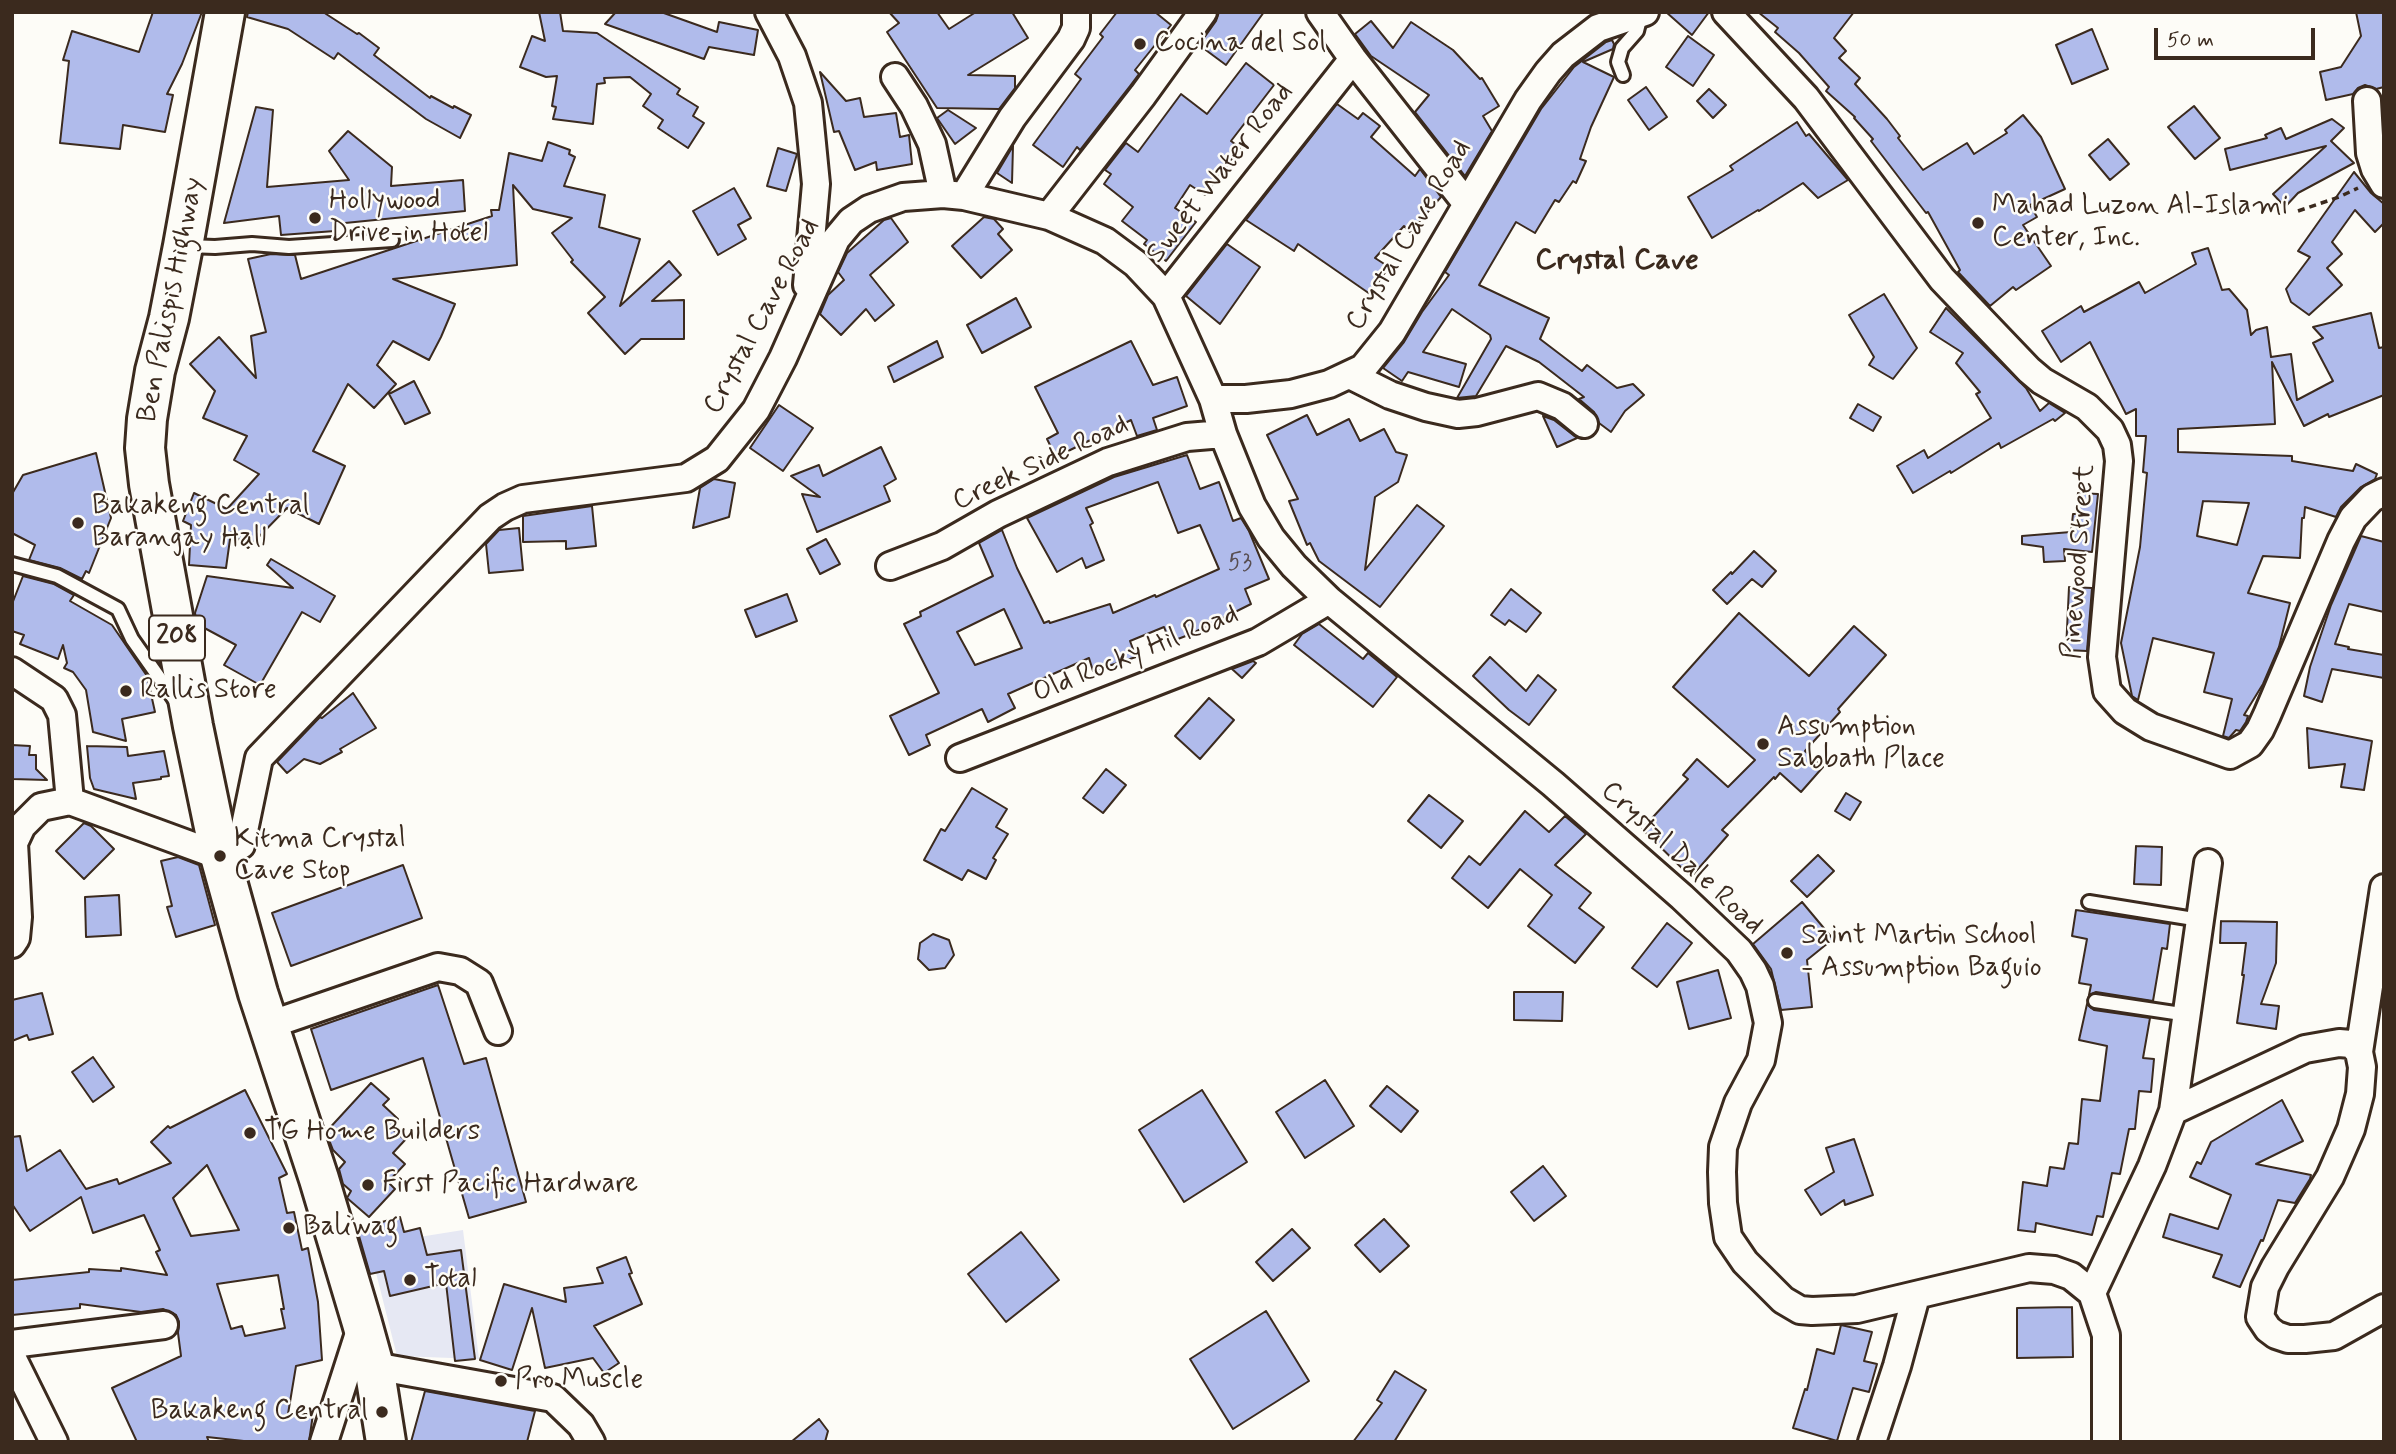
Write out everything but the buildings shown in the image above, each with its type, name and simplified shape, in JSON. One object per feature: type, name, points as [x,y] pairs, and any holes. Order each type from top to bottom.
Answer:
[{"type":"main road","name":"Ben Palispis Highway","points":[[225,12],[183,246],[147,419],[145,448],[149,484],[193,726],[220,856],[269,1025],[362,1323],[374,1366],[386,1442]]},
{"type":"street","points":[[769,12],[800,75],[808,103],[815,158],[816,184],[806,303]]},
{"type":"street","points":[[895,77],[914,106],[954,195],[1071,39],[1076,28],[1076,12]]},
{"type":"street","points":[[1049,216],[1143,95],[1203,12]]},
{"type":"street","points":[[1320,12],[1353,59],[1467,204]]},
{"type":"street","name":"Pinewood Street","points":[[1726,12],[1806,98],[1942,279],[2035,376],[2087,407],[2110,430],[2117,445],[2119,461],[2102,657],[2107,691],[2125,711],[2151,727],[2230,755],[2250,744],[2263,723],[2340,541],[2353,518],[2372,498],[2384,492]]},
{"type":"street","name":"Crystal Cave Road","points":[[220,856],[241,845],[259,758],[490,517],[523,499],[686,478],[700,472],[717,458],[756,410],[783,358],[836,239],[851,220],[869,209],[903,197],[954,195],[1049,216],[1105,241],[1136,264],[1166,296],[1213,399],[1291,394],[1329,384],[1363,368],[1392,332],[1528,100],[1548,72],[1602,20],[1643,14]]},
{"type":"street","name":"Sweet Water Road","points":[[1166,296],[1353,59]]},
{"type":"street","points":[[2367,101],[2370,153],[2382,181]]},
{"type":"street","points":[[1350,376],[1426,407],[1458,414],[1477,412],[1538,396],[1562,406],[1584,424]]},
{"type":"street","name":"Crystal Dale Road","points":[[1213,399],[1223,434],[1252,506],[1270,538],[1294,566],[1329,600],[1553,784],[1682,897],[1739,951],[1752,971],[1760,986],[1768,1023],[1761,1060],[1738,1103],[1723,1147],[1722,1172],[1728,1237],[1745,1262],[1783,1300],[1800,1310],[1857,1309],[2029,1268],[2054,1270],[2071,1276],[2092,1293]]},
{"type":"street","name":"Creek Side Road","points":[[890,566],[942,545],[998,514],[1108,462],[1187,437],[1223,434]]},
{"type":"street","name":"Old Rocky Hil Road","points":[[960,758],[1258,642],[1329,600]]},
{"type":"street","points":[[12,671],[54,699],[62,715],[70,801]]},
{"type":"street","points":[[12,944],[16,938],[18,917],[13,843],[22,826],[41,807],[70,801],[220,856]]},
{"type":"street","points":[[2106,1442],[2106,1335],[2092,1293],[2152,1166],[2173,1111],[2208,863]]},
{"type":"street","points":[[2384,888],[2360,1052],[2360,1094],[2351,1129],[2330,1177],[2270,1277],[2260,1307],[2260,1317],[2276,1335],[2288,1339],[2305,1339],[2334,1335],[2384,1308]]},
{"type":"street","points":[[269,1025],[438,967],[460,971],[479,984],[498,1031]]},
{"type":"street","points":[[2173,1111],[2305,1049],[2339,1043],[2351,1044],[2360,1052]]},
{"type":"street","points":[[1871,1442],[1897,1366],[1916,1296]]},
{"type":"street","points":[[324,1442],[362,1323]]},
{"type":"street","points":[[12,1344],[164,1325]]},
{"type":"street","points":[[12,1357],[54,1442]]},
{"type":"street","points":[[374,1366],[553,1398],[581,1425],[591,1442]]},
{"type":"lane","points":[[1623,75],[1618,62],[1622,48],[1637,31],[1643,14]]},
{"type":"lane","points":[[183,246],[252,244],[289,247],[392,240]]},
{"type":"lane","points":[[12,564],[57,576],[118,609],[132,639],[193,726]]},
{"type":"lane","points":[[2089,902],[2200,920]]},
{"type":"lane","points":[[2095,1001],[2188,1015]]},
{"type":"path","points":[[2298,211],[2382,181]]},
{"type":"shaded area","points":[[463,1230],[479,1359],[397,1356],[369,1245]]},
{"type":"place","name":"Cocina del Sol","points":[[1140,44]]},
{"type":"place","name":"Hollywood Drive-in Hotel","points":[[315,218]]},
{"type":"place","name":"Mahad Luzon Al-Islami Center, Inc.","points":[[1978,223]]},
{"type":"place","name":"Bakakeng Central Barangay Hall","points":[[78,523]]},
{"type":"place","name":"Rallis Store","points":[[126,691]]},
{"type":"place","name":"Assumption Sabbath Place","points":[[1763,744]]},
{"type":"place","name":"Kitma Crystal Cave Stop","points":[[220,856]]},
{"type":"place","name":"Saint Martin School - Assumption Baguio","points":[[1787,953]]},
{"type":"place","name":"TG Home Builders","points":[[250,1133]]},
{"type":"place","name":"First Pacific Hardware","points":[[368,1185]]},
{"type":"place","name":"Baliwag","points":[[289,1228]]},
{"type":"place","name":"Total","points":[[410,1280]]},
{"type":"place","name":"Pro Muscle","points":[[501,1381]]},
{"type":"place","name":"Bakakeng Central","points":[[382,1412]]},
{"type":"district","name":"Crystal Cave","points":[[1617,262]]}]
